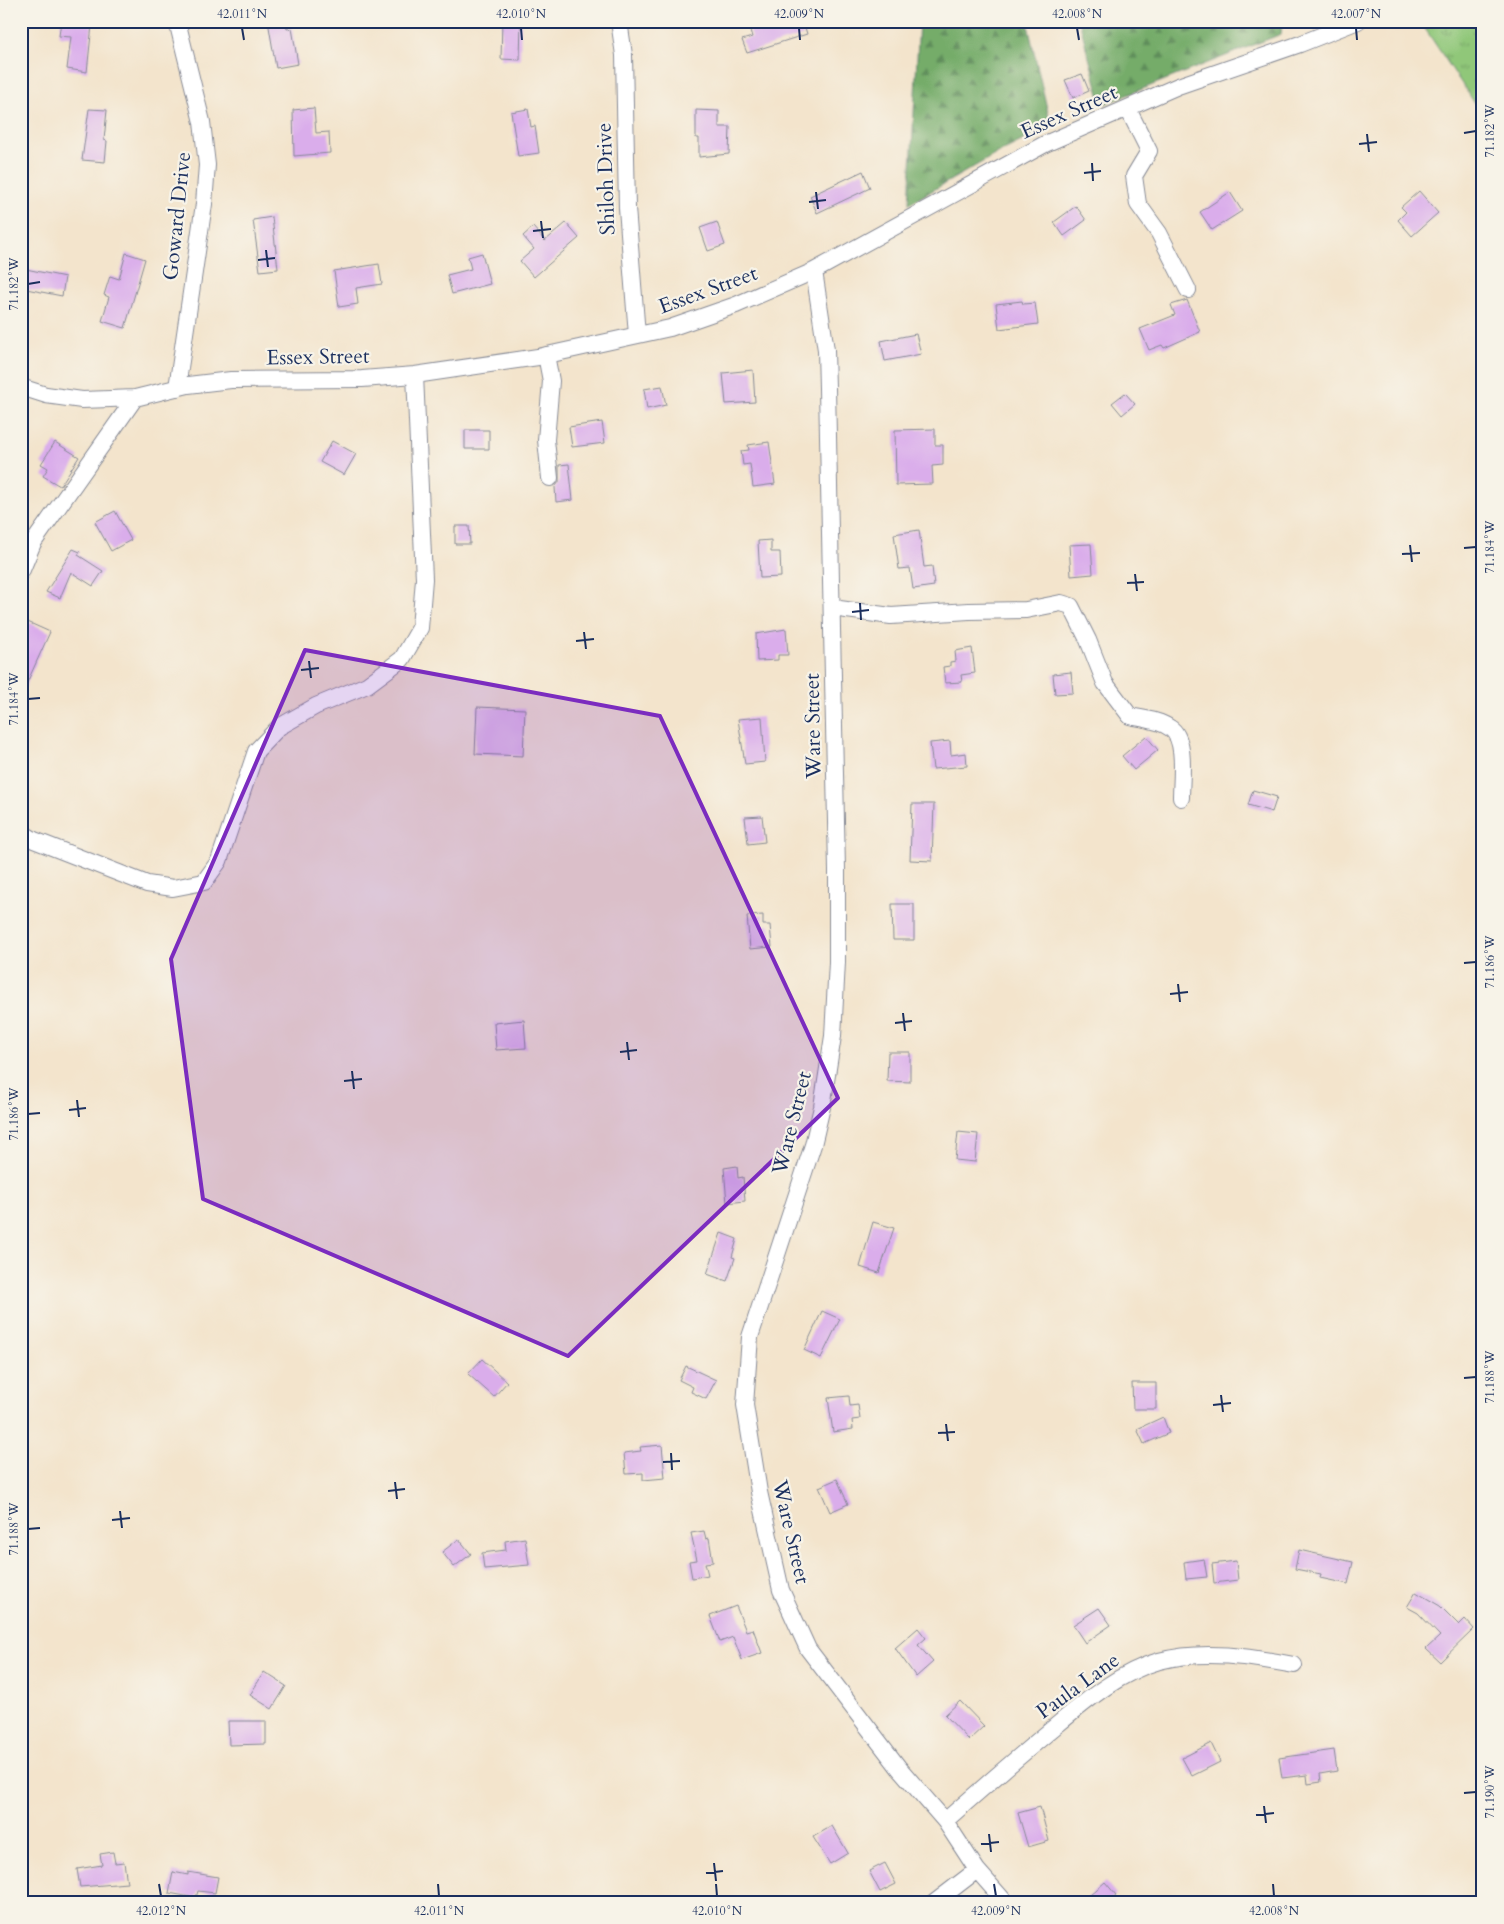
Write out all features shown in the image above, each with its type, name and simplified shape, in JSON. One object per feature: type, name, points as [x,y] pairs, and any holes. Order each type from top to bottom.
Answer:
[{"type":"street","name":"Goward Drive","points":[[177,388],[204,204],[207,165],[202,122],[178,21]]},
{"type":"street","name":"Shiloh Drive","points":[[619,21],[624,55],[627,208],[638,335]]},
{"type":"street","name":"Essex Street","points":[[21,387],[46,395],[82,400],[135,398],[177,388],[231,380],[362,379],[415,375],[546,355],[670,328],[736,305],[814,271],[1045,144],[1178,86],[1300,44],[1358,21]]},
{"type":"street","points":[[1128,109],[1149,151],[1134,176],[1138,204],[1159,233],[1188,290]]},
{"type":"street","name":"Ware Street","points":[[814,271],[826,350],[837,870],[837,962],[833,1036],[822,1107],[813,1145],[750,1337],[745,1405],[755,1473],[781,1590],[808,1649],[899,1768],[945,1821],[978,1870],[1006,1903]]},
{"type":"street","points":[[546,355],[552,381],[546,440],[550,478]]},
{"type":"street","points":[[21,832],[34,840],[147,884],[174,888],[204,882],[218,862],[256,752],[279,727],[316,706],[367,685],[402,659],[420,628],[424,579],[415,375]]},
{"type":"street","points":[[21,572],[33,543],[135,398]]},
{"type":"street","points":[[832,608],[891,616],[969,611],[1026,610],[1061,603],[1071,606],[1088,640],[1105,683],[1130,716],[1158,721],[1172,728],[1180,740],[1181,798]]},
{"type":"street","name":"Paula Lane","points":[[945,1821],[1063,1720],[1109,1685],[1136,1669],[1182,1657],[1217,1655],[1249,1656],[1294,1665]]},
{"type":"street","points":[[934,1903],[978,1870]]},
{"type":"highlighted area","points":[[305,650],[660,716],[838,1098],[568,1356],[203,1199],[171,959]]},
{"type":"green space","points":[[919,21],[1027,21],[1051,126],[998,153],[909,204]]},
{"type":"green space","points":[[1079,21],[1282,21],[1281,34],[1102,105]]},
{"type":"green space","points":[[1420,21],[1483,21],[1483,120],[1482,114]]},
{"type":"building","points":[[61,21],[92,25],[87,72],[67,69],[71,37],[59,36]]},
{"type":"building","points":[[268,21],[286,21],[287,29],[292,28],[298,64],[276,68]]},
{"type":"building","points":[[502,21],[521,21],[520,60],[501,59]]},
{"type":"building","points":[[768,21],[803,21],[807,34],[747,53],[742,40],[752,37],[749,27]]},
{"type":"building","points":[[1082,74],[1089,91],[1073,98],[1065,80]]},
{"type":"building","points":[[314,108],[316,133],[329,132],[330,153],[294,156],[293,110]]},
{"type":"building","points":[[89,109],[107,110],[104,140],[107,141],[105,162],[82,160]]},
{"type":"building","points":[[528,109],[531,127],[535,126],[539,153],[518,156],[511,112]]},
{"type":"building","points":[[696,110],[719,111],[719,127],[730,127],[729,154],[699,157],[699,138],[696,138]]},
{"type":"building","points":[[863,171],[870,188],[817,213],[810,196]]},
{"type":"building","points":[[1419,191],[1438,213],[1412,236],[1398,220],[1406,212],[1401,207]]},
{"type":"building","points":[[1230,192],[1242,211],[1212,230],[1200,212]]},
{"type":"building","points":[[1076,206],[1086,220],[1064,236],[1054,222]]},
{"type":"building","points":[[272,217],[278,269],[260,271],[253,220]]},
{"type":"building","points":[[717,222],[725,245],[708,251],[700,228]]},
{"type":"building","points":[[566,223],[579,238],[534,277],[520,261],[534,249],[523,236],[533,227],[545,241]]},
{"type":"building","points":[[126,253],[145,259],[125,328],[102,321],[109,297],[104,295],[110,276],[119,279]]},
{"type":"building","points":[[482,253],[490,284],[452,294],[447,275],[471,269],[468,257]]},
{"type":"building","points":[[379,264],[382,284],[356,288],[358,304],[339,307],[334,271]]},
{"type":"building","points":[[21,268],[65,277],[62,296],[21,288]]},
{"type":"building","points":[[1187,300],[1200,332],[1164,348],[1162,345],[1149,350],[1140,329],[1175,315],[1171,305]]},
{"type":"building","points":[[1022,301],[1023,304],[1035,303],[1038,324],[999,329],[996,304]]},
{"type":"building","points":[[916,334],[921,354],[885,361],[881,341]]},
{"type":"building","points":[[753,370],[755,402],[726,404],[723,373]]},
{"type":"building","points":[[662,386],[666,405],[647,409],[644,389]]},
{"type":"building","points":[[1125,393],[1135,404],[1122,415],[1112,403]]},
{"type":"building","points":[[602,422],[605,443],[572,447],[569,427]]},
{"type":"building","points":[[935,429],[935,445],[943,445],[943,465],[932,466],[933,484],[896,485],[895,430]]},
{"type":"building","points":[[465,430],[489,430],[489,449],[465,449]]},
{"type":"building","points":[[332,441],[356,454],[344,475],[320,462]]},
{"type":"building","points":[[55,442],[79,457],[60,486],[43,476],[48,468],[41,464]]},
{"type":"building","points":[[769,442],[775,484],[753,487],[750,464],[743,465],[741,451],[749,450],[748,445]]},
{"type":"building","points":[[569,464],[573,500],[556,502],[555,487],[559,482],[559,465]]},
{"type":"building","points":[[115,511],[131,540],[111,551],[95,522]]},
{"type":"building","points":[[455,526],[469,526],[470,544],[455,544]]},
{"type":"building","points":[[919,530],[924,567],[932,566],[934,586],[913,589],[910,568],[899,569],[894,534]]},
{"type":"building","points":[[771,540],[771,552],[780,552],[781,577],[760,578],[758,541]]},
{"type":"building","points":[[1091,544],[1093,574],[1071,576],[1069,545]]},
{"type":"building","points":[[73,549],[80,552],[78,555],[103,571],[93,586],[71,572],[60,598],[46,592]]},
{"type":"building","points":[[21,619],[50,632],[21,696]]},
{"type":"building","points":[[786,629],[788,655],[778,655],[778,660],[757,661],[756,634]]},
{"type":"building","points":[[972,648],[975,673],[961,675],[962,682],[945,683],[943,667],[950,666],[950,662],[956,661],[955,651]]},
{"type":"building","points":[[1071,672],[1073,693],[1055,694],[1053,674]]},
{"type":"building","points":[[477,707],[525,709],[523,756],[475,754]]},
{"type":"building","points":[[762,717],[765,762],[745,764],[738,719]]},
{"type":"building","points":[[1146,736],[1158,750],[1134,770],[1122,756]]},
{"type":"building","points":[[950,741],[951,755],[966,753],[967,766],[933,769],[930,743]]},
{"type":"building","points":[[1253,790],[1277,797],[1272,812],[1248,805]]},
{"type":"building","points":[[912,804],[934,804],[932,861],[910,860]]},
{"type":"building","points":[[762,816],[765,842],[748,844],[745,817]]},
{"type":"building","points":[[892,904],[914,904],[914,940],[893,940]]},
{"type":"building","points":[[763,915],[763,925],[770,925],[772,947],[750,949],[747,916]]},
{"type":"building","points":[[524,1020],[526,1048],[496,1050],[494,1023]]},
{"type":"building","points":[[888,1052],[910,1052],[910,1082],[887,1081]]},
{"type":"building","points":[[958,1132],[978,1134],[975,1162],[955,1160]]},
{"type":"building","points":[[737,1166],[738,1178],[743,1177],[745,1201],[727,1203],[724,1168]]},
{"type":"building","points":[[873,1222],[894,1228],[879,1273],[860,1267]]},
{"type":"building","points":[[721,1233],[737,1239],[732,1257],[735,1258],[727,1281],[707,1274]]},
{"type":"building","points":[[822,1311],[840,1319],[821,1358],[804,1350]]},
{"type":"building","points":[[482,1359],[507,1382],[494,1397],[468,1374]]},
{"type":"building","points":[[686,1366],[716,1380],[706,1399],[691,1392],[693,1387],[679,1380]]},
{"type":"building","points":[[1132,1383],[1156,1383],[1156,1409],[1133,1409]]},
{"type":"building","points":[[849,1396],[850,1406],[858,1405],[860,1419],[852,1420],[853,1429],[833,1432],[828,1398]]},
{"type":"building","points":[[1163,1417],[1169,1433],[1144,1444],[1137,1429]]},
{"type":"building","points":[[662,1445],[665,1478],[643,1480],[643,1473],[626,1474],[624,1453],[641,1451],[640,1447]]},
{"type":"building","points":[[837,1479],[848,1504],[830,1512],[819,1487]]},
{"type":"building","points":[[704,1531],[706,1539],[709,1538],[713,1562],[705,1563],[708,1575],[692,1578],[689,1561],[697,1560],[691,1533]]},
{"type":"building","points":[[525,1538],[529,1565],[484,1569],[482,1553],[506,1550],[505,1541]]},
{"type":"building","points":[[459,1539],[471,1554],[454,1567],[442,1552]]},
{"type":"building","points":[[1299,1550],[1353,1562],[1348,1584],[1320,1578],[1321,1574],[1295,1569]]},
{"type":"building","points":[[1204,1559],[1207,1577],[1186,1579],[1184,1562]]},
{"type":"building","points":[[1236,1561],[1238,1580],[1214,1583],[1212,1564]]},
{"type":"building","points":[[1416,1592],[1440,1606],[1459,1625],[1465,1619],[1474,1629],[1440,1662],[1426,1649],[1440,1636],[1418,1613],[1407,1607]]},
{"type":"building","points":[[736,1606],[746,1631],[753,1629],[762,1653],[742,1660],[733,1637],[720,1642],[710,1616]]},
{"type":"building","points":[[1099,1608],[1111,1625],[1085,1643],[1073,1625]]},
{"type":"building","points":[[918,1628],[926,1638],[918,1645],[933,1662],[916,1677],[895,1648]]},
{"type":"building","points":[[264,1672],[286,1686],[272,1709],[250,1695]]},
{"type":"building","points":[[960,1701],[984,1726],[969,1740],[945,1715]]},
{"type":"building","points":[[228,1721],[266,1721],[266,1744],[229,1745]]},
{"type":"building","points":[[1211,1743],[1220,1762],[1192,1776],[1182,1758]]},
{"type":"building","points":[[1334,1750],[1337,1771],[1320,1774],[1321,1782],[1308,1784],[1307,1775],[1282,1778],[1279,1758]]},
{"type":"building","points":[[1040,1807],[1049,1841],[1028,1847],[1018,1813]]},
{"type":"building","points":[[832,1826],[848,1853],[830,1864],[813,1837]]},
{"type":"building","points":[[113,1852],[115,1863],[124,1862],[127,1883],[80,1887],[77,1869],[102,1865],[100,1854]]},
{"type":"building","points":[[885,1863],[896,1884],[880,1892],[869,1871]]},
{"type":"building","points":[[173,1872],[188,1875],[188,1872],[218,1877],[215,1893],[198,1891],[196,1898],[169,1893]]},
{"type":"building","points":[[1105,1882],[1116,1895],[1106,1903],[1081,1903]]}]
